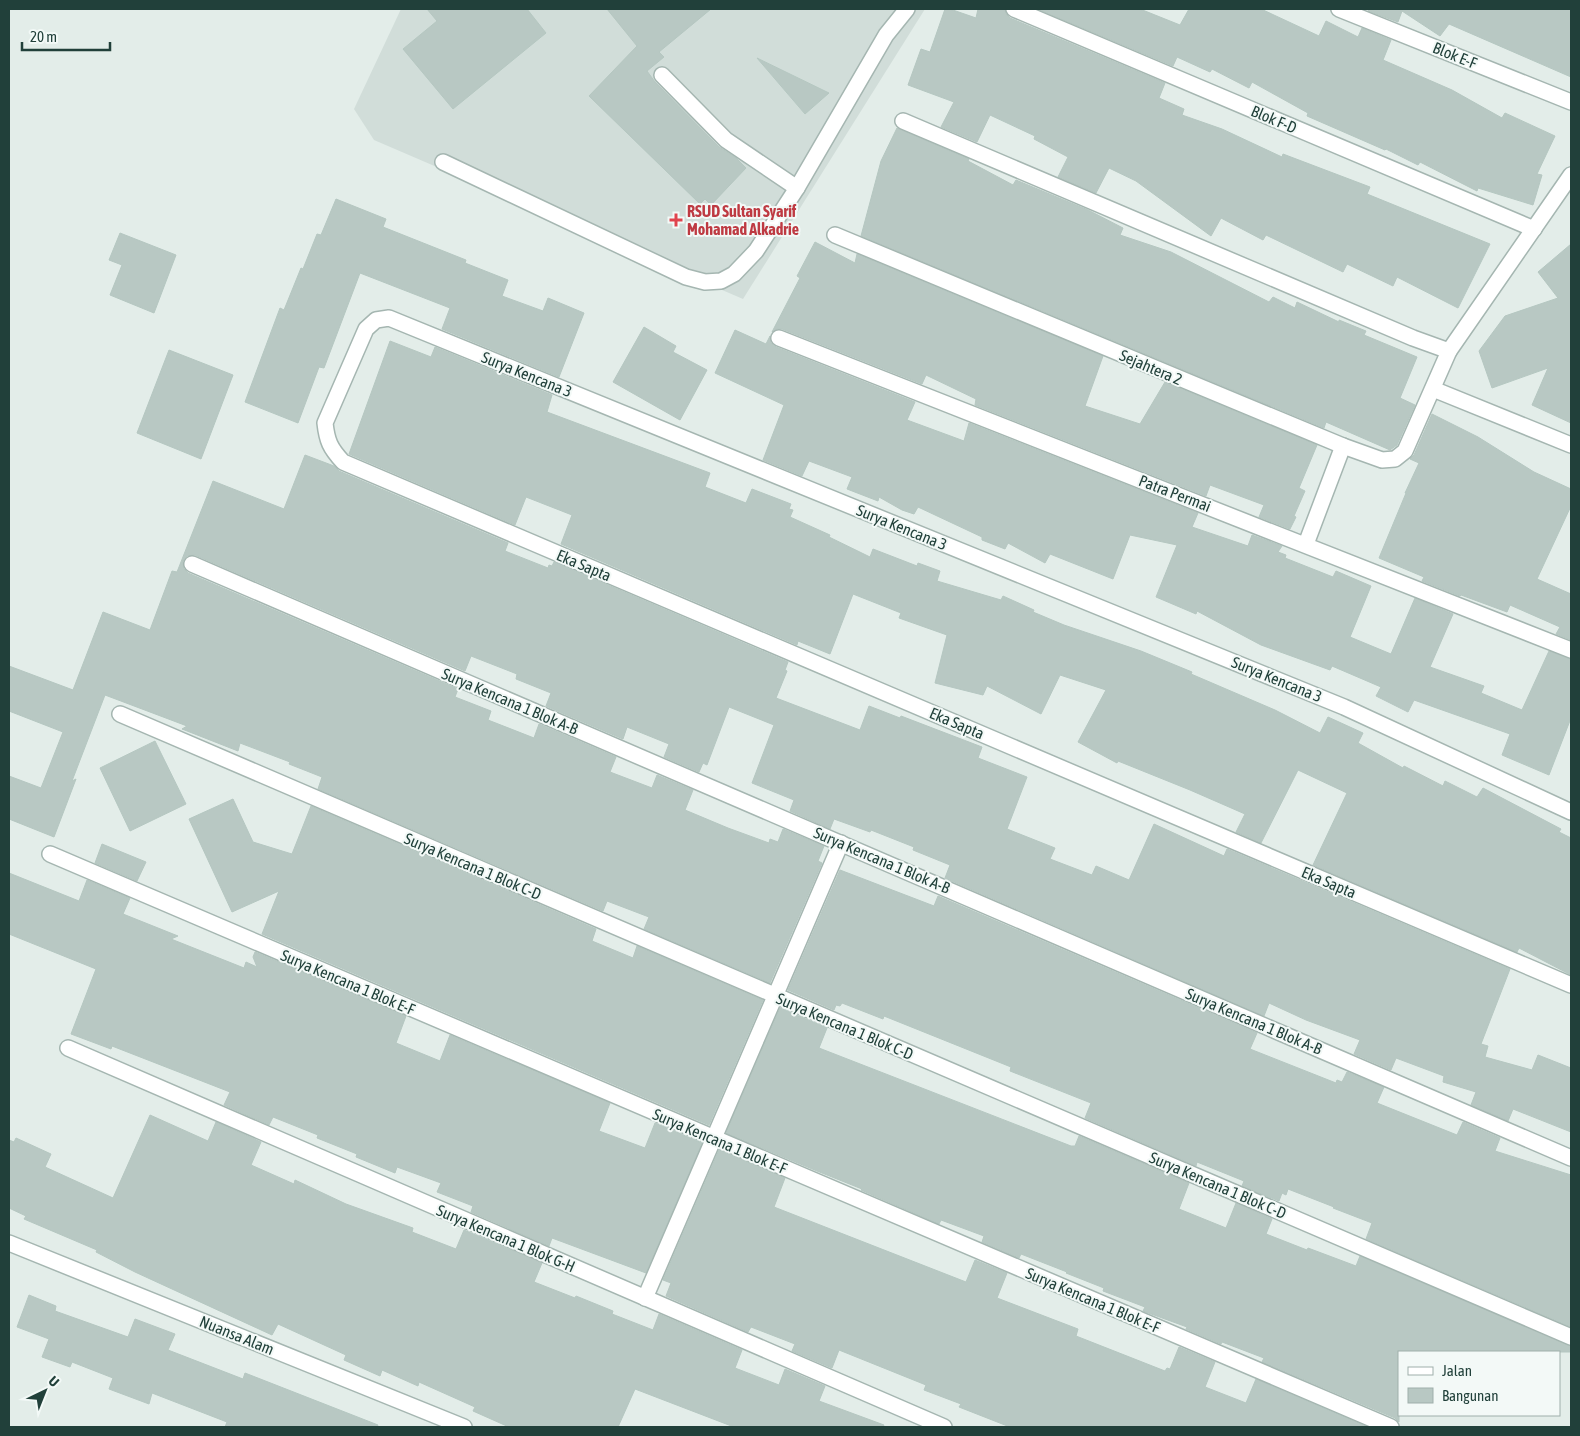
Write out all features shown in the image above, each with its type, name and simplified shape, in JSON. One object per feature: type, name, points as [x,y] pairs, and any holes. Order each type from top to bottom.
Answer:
[{"type":"street","points":[[443,162],[686,277],[705,282],[720,281],[734,274],[747,262],[764,241],[886,35],[907,9]]},
{"type":"street","name":"Blok F-D","points":[[1014,9],[1534,229]]},
{"type":"street","name":"Blok E-F","points":[[1338,9],[1571,102]]},
{"type":"street","points":[[662,75],[726,140],[797,188]]},
{"type":"street","points":[[903,121],[1413,338],[1449,351]]},
{"type":"street","name":"Sejahtera 2","points":[[834,235],[1343,446],[1382,460],[1395,459],[1405,451],[1449,351],[1571,175]]},
{"type":"street","name":"Surya Kencana 3","points":[[343,462],[331,449],[326,436],[325,423],[366,329],[376,320],[390,318],[1344,707],[1571,812]]},
{"type":"street","name":"Patra Permai","points":[[779,338],[1571,650]]},
{"type":"street","points":[[1433,389],[1571,445]]},
{"type":"street","points":[[1306,544],[1343,446]]},
{"type":"street","name":"Eka Sapta","points":[[343,462],[1571,985]]},
{"type":"street","name":"Surya Kencana 1 Blok A-B","points":[[192,564],[1571,1158]]},
{"type":"street","name":"Surya Kencana 1 Blok C-D","points":[[120,714],[1571,1337]]},
{"type":"street","points":[[645,1298],[841,843]]},
{"type":"street","name":"Surya Kencana 1 Blok E-F","points":[[50,854],[1390,1427]]},
{"type":"street","name":"Surya Kencana 1 Blok G-H","points":[[68,1048],[944,1427]]},
{"type":"street","name":"Nuansa Alam","points":[[9,1244],[464,1427]]},
{"type":"shaded area","name":"RSUD Sultan Syarif Mohamad Alkadrie","points":[[401,9],[925,9],[743,299],[374,140],[354,109]]},
{"type":"building","points":[[427,9],[527,9],[546,33],[453,109],[403,49],[437,21]]},
{"type":"building","points":[[607,9],[711,9],[659,52],[664,57],[647,71],[655,82],[719,147],[736,158],[746,168],[711,205],[705,199],[700,204],[589,96],[637,46]]},
{"type":"building","points":[[945,9],[976,18],[978,9],[1005,9],[1006,14],[1010,18],[1165,83],[1159,98],[1184,109],[1182,115],[1222,129],[1282,157],[1283,154],[1370,187],[1367,194],[1490,244],[1458,308],[1397,277],[1393,286],[1347,264],[1343,272],[1266,235],[1263,240],[1221,218],[1211,236],[1136,181],[1109,168],[1096,193],[1058,177],[1068,157],[1034,139],[1035,136],[990,115],[977,142],[941,127],[954,102],[908,85],[921,49],[930,52]]},
{"type":"building","points":[[1037,9],[1140,9],[1180,25],[1189,9],[1261,9],[1319,36],[1326,21],[1358,37],[1362,28],[1391,40],[1383,60],[1452,90],[1502,118],[1505,113],[1555,136],[1537,174],[1542,175],[1533,205],[1478,188],[1477,191],[1420,162],[1418,165],[1386,149],[1307,116],[1308,113],[1252,82],[1249,88],[1212,69],[1210,72],[1177,57],[1173,66]]},
{"type":"building","points":[[1369,9],[1571,9],[1571,77],[1449,24],[1440,36],[1402,11],[1398,22],[1368,11]]},
{"type":"building","points":[[757,58],[829,93],[805,114]]},
{"type":"building","points":[[897,128],[969,159],[968,161],[1013,185],[1016,180],[1088,210],[1123,228],[1120,235],[1171,252],[1269,302],[1273,297],[1295,308],[1297,302],[1339,322],[1339,320],[1366,331],[1364,335],[1417,357],[1400,398],[1415,405],[1397,445],[1390,450],[1326,422],[1324,428],[861,236],[881,161]]},
{"type":"building","points":[[336,199],[386,219],[383,227],[466,260],[465,263],[508,280],[502,296],[543,311],[548,298],[584,313],[559,377],[442,329],[450,308],[360,273],[324,368],[319,367],[298,423],[245,402],[280,308],[284,310],[301,268],[303,269],[317,234],[321,235]]},
{"type":"building","points":[[120,233],[176,255],[154,313],[110,295],[122,265],[109,260]]},
{"type":"building","points":[[815,242],[855,263],[857,254],[1103,356],[1085,406],[1140,424],[1165,382],[1317,445],[1299,488],[1305,491],[1290,529],[1259,517],[1264,505],[1210,485],[1206,496],[975,405],[976,399],[926,375],[922,384],[782,329],[772,332],[800,278],[797,276]]},
{"type":"building","points":[[1571,244],[1571,423],[1532,405],[1548,368],[1492,388],[1479,351],[1505,316],[1558,298],[1538,272]]},
{"type":"building","points":[[644,327],[676,346],[673,352],[707,370],[680,420],[613,382]]},
{"type":"building","points":[[735,330],[766,344],[770,336],[771,343],[776,347],[915,402],[907,420],[964,441],[969,423],[1198,513],[1192,527],[1248,546],[1252,535],[1282,546],[1278,552],[1286,555],[1285,558],[1333,577],[1336,571],[1371,586],[1350,637],[1391,654],[1415,598],[1453,614],[1430,667],[1484,686],[1481,693],[1522,710],[1549,651],[1571,659],[1571,718],[1549,775],[1502,755],[1510,734],[1414,700],[1408,712],[1376,696],[1381,687],[1332,666],[1330,670],[1261,645],[1197,611],[1196,614],[1156,597],[1177,545],[1130,535],[1113,579],[1050,554],[1045,563],[1008,543],[1005,549],[982,540],[982,537],[918,507],[914,514],[902,510],[879,497],[878,501],[847,489],[852,477],[809,461],[802,476],[763,460],[784,405],[715,373]]},
{"type":"building","points":[[390,341],[431,357],[435,347],[552,395],[547,412],[710,473],[705,487],[746,503],[752,489],[791,504],[789,509],[793,510],[790,517],[830,535],[829,537],[870,557],[873,549],[917,566],[918,563],[940,571],[937,581],[1001,600],[1003,596],[1034,610],[1033,612],[1064,625],[1141,651],[1192,672],[1191,674],[1275,710],[1320,733],[1328,717],[1363,733],[1358,743],[1403,768],[1404,766],[1443,786],[1445,781],[1477,797],[1483,788],[1561,829],[1559,832],[1571,838],[1571,975],[1519,948],[1517,952],[1313,865],[1347,793],[1298,770],[1261,843],[1236,832],[1245,814],[1118,761],[1117,763],[1078,742],[1106,690],[1060,675],[1041,714],[987,686],[983,695],[935,683],[947,635],[899,618],[901,613],[853,594],[830,654],[798,641],[797,645],[561,544],[572,515],[526,497],[515,525],[349,454]]},
{"type":"building","points":[[169,350],[233,375],[201,459],[137,433]]},
{"type":"building","points":[[1432,414],[1478,437],[1534,472],[1571,489],[1571,506],[1537,579],[1571,594],[1571,640],[1556,634],[1560,627],[1510,605],[1507,612],[1460,596],[1422,581],[1424,577],[1379,558],[1419,463],[1410,459],[1414,455]]},
{"type":"building","points":[[305,455],[508,543],[505,551],[548,568],[554,562],[788,662],[785,670],[787,671],[776,698],[860,730],[869,706],[900,718],[901,716],[982,747],[978,758],[1027,777],[1007,829],[1055,848],[1050,859],[1092,875],[1096,866],[1129,880],[1154,824],[1224,856],[1227,849],[1510,969],[1481,1044],[1488,1046],[1485,1057],[1532,1070],[1538,1055],[1571,1068],[1571,1132],[1513,1109],[1508,1121],[1471,1105],[1476,1092],[1443,1082],[1444,1076],[1396,1058],[1391,1070],[1354,1054],[1360,1040],[1306,1020],[1269,1003],[1264,1016],[945,878],[950,865],[913,850],[914,847],[871,830],[870,832],[834,819],[830,829],[790,811],[794,800],[752,783],[774,725],[729,707],[707,765],[703,763],[699,772],[664,757],[669,744],[627,727],[623,739],[546,706],[551,693],[516,679],[517,674],[471,656],[465,671],[195,555],[187,556],[183,561],[184,569],[188,573],[458,689],[455,697],[491,711],[488,720],[534,738],[539,724],[616,757],[610,772],[652,788],[657,775],[693,790],[685,810],[728,828],[769,843],[770,839],[778,842],[783,829],[824,846],[818,861],[822,863],[770,983],[644,929],[649,917],[607,901],[603,911],[318,789],[322,777],[289,764],[290,762],[240,743],[238,751],[182,729],[187,726],[105,695],[72,781],[76,779],[54,837],[9,819],[9,776],[41,788],[63,732],[9,711],[9,666],[73,690],[103,612],[150,630],[172,571],[177,572],[213,481],[284,509]]},
{"type":"building","points":[[155,741],[186,804],[130,831],[100,768]]},
{"type":"building","points":[[233,799],[253,842],[292,854],[311,806],[596,929],[592,941],[633,958],[637,946],[763,1000],[709,1125],[262,934],[279,891],[232,912],[189,819]]},
{"type":"building","points":[[102,844],[146,862],[137,881],[95,863]]},
{"type":"building","points":[[840,870],[934,906],[938,896],[1257,1033],[1250,1049],[1336,1083],[1337,1080],[1342,1082],[1347,1072],[1384,1087],[1377,1103],[1457,1135],[1463,1122],[1500,1138],[1495,1151],[1571,1175],[1571,1327],[1366,1239],[1372,1223],[1288,1189],[1286,1195],[1282,1193],[1279,1201],[1242,1186],[1244,1181],[1197,1162],[1196,1166],[1085,1118],[1091,1103],[1010,1071],[1011,1067],[884,1016],[883,1019],[842,1003],[840,1006],[836,1005],[834,1010],[788,990]]},
{"type":"building","points":[[9,873],[79,901],[87,880],[130,898],[123,914],[178,936],[171,939],[244,968],[246,962],[257,967],[253,957],[255,952],[406,1016],[396,1043],[440,1061],[450,1035],[610,1103],[599,1131],[645,1148],[655,1123],[702,1143],[646,1273],[552,1238],[549,1246],[471,1212],[473,1206],[437,1192],[441,1183],[397,1167],[395,1173],[356,1157],[357,1154],[317,1138],[318,1135],[273,1117],[269,1125],[224,1105],[230,1092],[112,1046],[111,1049],[71,1034],[96,969],[9,934]]},
{"type":"building","points":[[780,1008],[827,1028],[819,1048],[1071,1146],[1075,1146],[1079,1136],[1189,1183],[1179,1209],[1226,1228],[1236,1203],[1272,1219],[1266,1234],[1356,1266],[1360,1256],[1571,1346],[1571,1352],[1398,1351],[1399,1422],[1395,1418],[1262,1362],[1264,1358],[1222,1342],[1221,1344],[1186,1329],[1187,1327],[1143,1311],[1145,1307],[1103,1291],[1104,1288],[1067,1272],[1021,1254],[1019,1258],[982,1242],[984,1236],[941,1220],[939,1224],[862,1189],[726,1133]]},
{"type":"building","points":[[150,1115],[208,1141],[216,1122],[261,1142],[251,1165],[294,1184],[295,1180],[346,1204],[413,1228],[412,1232],[456,1249],[464,1230],[542,1263],[534,1282],[575,1298],[576,1296],[613,1311],[612,1314],[653,1330],[659,1314],[742,1350],[735,1368],[779,1385],[785,1369],[825,1386],[819,1401],[884,1425],[883,1427],[734,1427],[635,1389],[618,1427],[509,1427],[473,1411],[475,1407],[419,1382],[418,1386],[382,1370],[380,1376],[344,1360],[346,1355],[278,1324],[272,1335],[135,1272],[96,1252],[97,1250],[24,1219],[26,1216],[9,1208],[9,1140],[14,1142],[16,1138],[51,1154],[45,1167],[113,1198]]},
{"type":"building","points":[[719,1150],[785,1178],[774,1207],[966,1282],[975,1260],[1007,1273],[997,1298],[1078,1329],[1076,1336],[1165,1371],[1167,1368],[1170,1369],[1179,1347],[1215,1362],[1205,1387],[1246,1403],[1256,1379],[1368,1427],[1010,1427],[959,1407],[961,1404],[924,1390],[926,1385],[839,1350],[832,1368],[792,1351],[795,1344],[751,1327],[748,1332],[666,1296],[671,1283],[663,1280]]},
{"type":"building","points":[[29,1295],[56,1306],[55,1311],[128,1337],[135,1319],[175,1334],[168,1350],[243,1379],[245,1373],[378,1425],[377,1427],[225,1427],[227,1422],[152,1393],[149,1404],[109,1389],[113,1378],[72,1362],[70,1367],[42,1357],[49,1339],[17,1327]]},
{"type":"place","name":"RSUD Sultan Syarif Mohamad Alkadrie","points":[[676,220]]}]
